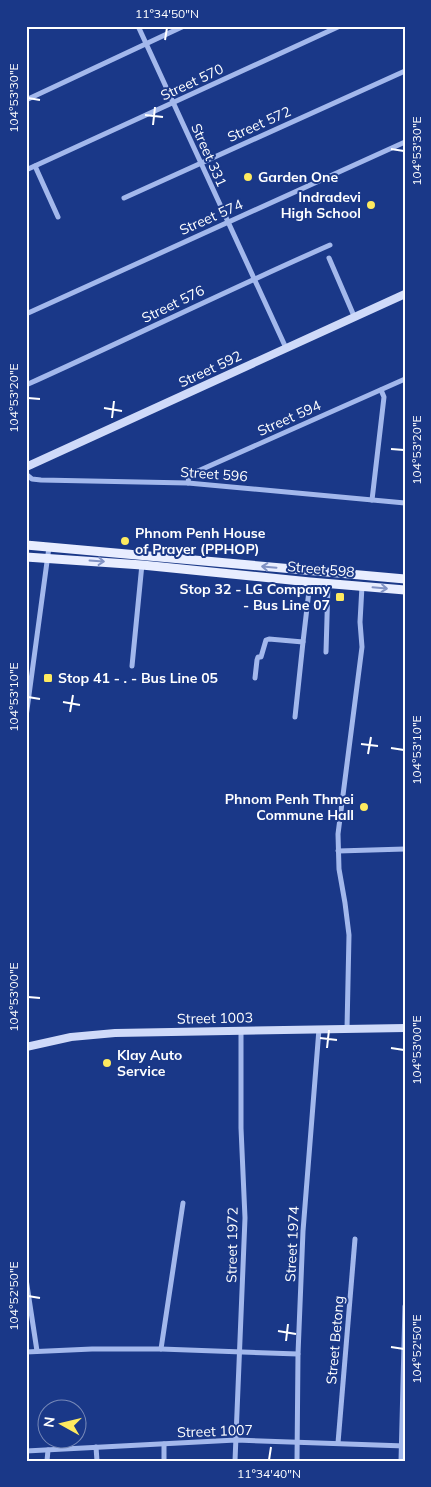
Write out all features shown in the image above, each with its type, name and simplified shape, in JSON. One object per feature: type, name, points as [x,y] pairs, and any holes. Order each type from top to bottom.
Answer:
[{"type":"main road","name":"Street 598","points":[[26,545],[310,582],[405,590]]},
{"type":"main road","name":"Street 598","points":[[26,557],[143,560],[405,578]]},
{"type":"street","name":"Street 331","points":[[138,26],[286,348]]},
{"type":"street","points":[[26,100],[184,26]]},
{"type":"street","name":"Street 570","points":[[26,170],[340,26]]},
{"type":"street","name":"Street 572","points":[[124,198],[200,162],[405,71]]},
{"type":"street","name":"Street 574","points":[[26,314],[405,142]]},
{"type":"street","points":[[35,166],[58,217]]},
{"type":"street","name":"Street 576","points":[[26,385],[122,342],[253,278],[330,244]]},
{"type":"street","points":[[329,258],[354,316]]},
{"type":"street","name":"Street 592","points":[[26,469],[405,294]]},
{"type":"street","name":"Street 594","points":[[188,483],[189,474],[405,379]]},
{"type":"street","points":[[372,500],[384,397],[381,390]]},
{"type":"street","name":"Street 596","points":[[26,469],[27,475],[32,479],[41,480],[188,483],[405,502]]},
{"type":"street","points":[[26,718],[49,547]]},
{"type":"street","points":[[132,666],[143,560]]},
{"type":"street","points":[[295,717],[310,582]]},
{"type":"street","points":[[326,652],[328,584]]},
{"type":"street","points":[[346,1029],[349,935],[338,851],[340,818],[362,647],[360,622],[362,586]]},
{"type":"street","points":[[255,678],[257,660],[258,657],[262,657],[266,640],[304,642]]},
{"type":"street","points":[[338,851],[405,849]]},
{"type":"street","name":"Street 1003","points":[[26,1047],[71,1037],[115,1033],[405,1028]]},
{"type":"street","name":"Street 1974","points":[[297,1461],[298,1354],[305,1198],[319,1029]]},
{"type":"street","name":"Street 1972","points":[[235,1461],[244,1218],[241,1128],[241,1030]]},
{"type":"street","points":[[161,1349],[183,1203]]},
{"type":"street","name":"Street Betong","points":[[338,1443],[355,1239]]},
{"type":"street","points":[[26,1279],[37,1351]]},
{"type":"street","points":[[401,1461],[403,1446],[405,1306]]},
{"type":"street","points":[[26,1352],[161,1349],[298,1354]]},
{"type":"street","name":"Street 1007","points":[[88,1448],[236,1440],[403,1446]]},
{"type":"street","points":[[164,1444],[164,1461]]},
{"type":"street","points":[[96,1447],[97,1461]]},
{"type":"street","points":[[47,1461],[48,1450]]},
{"type":"street","name":"Street 1007","points":[[26,1451],[48,1450]]},
{"type":"place","name":"Garden One","points":[[248,177]]},
{"type":"place","name":"Indradevi High School","points":[[371,205]]},
{"type":"place","name":"Phnom Penh House of Prayer (PPHOP)","points":[[125,541]]},
{"type":"place","name":"Stop 32 - LG Company - Bus Line 07","points":[[340,597]]},
{"type":"place","name":"Stop 41 - . - Bus Line 05","points":[[48,678]]},
{"type":"place","name":"Phnom Penh Thmei Commune Hall","points":[[364,807]]},
{"type":"place","name":"Klay Auto Service","points":[[107,1063]]}]
